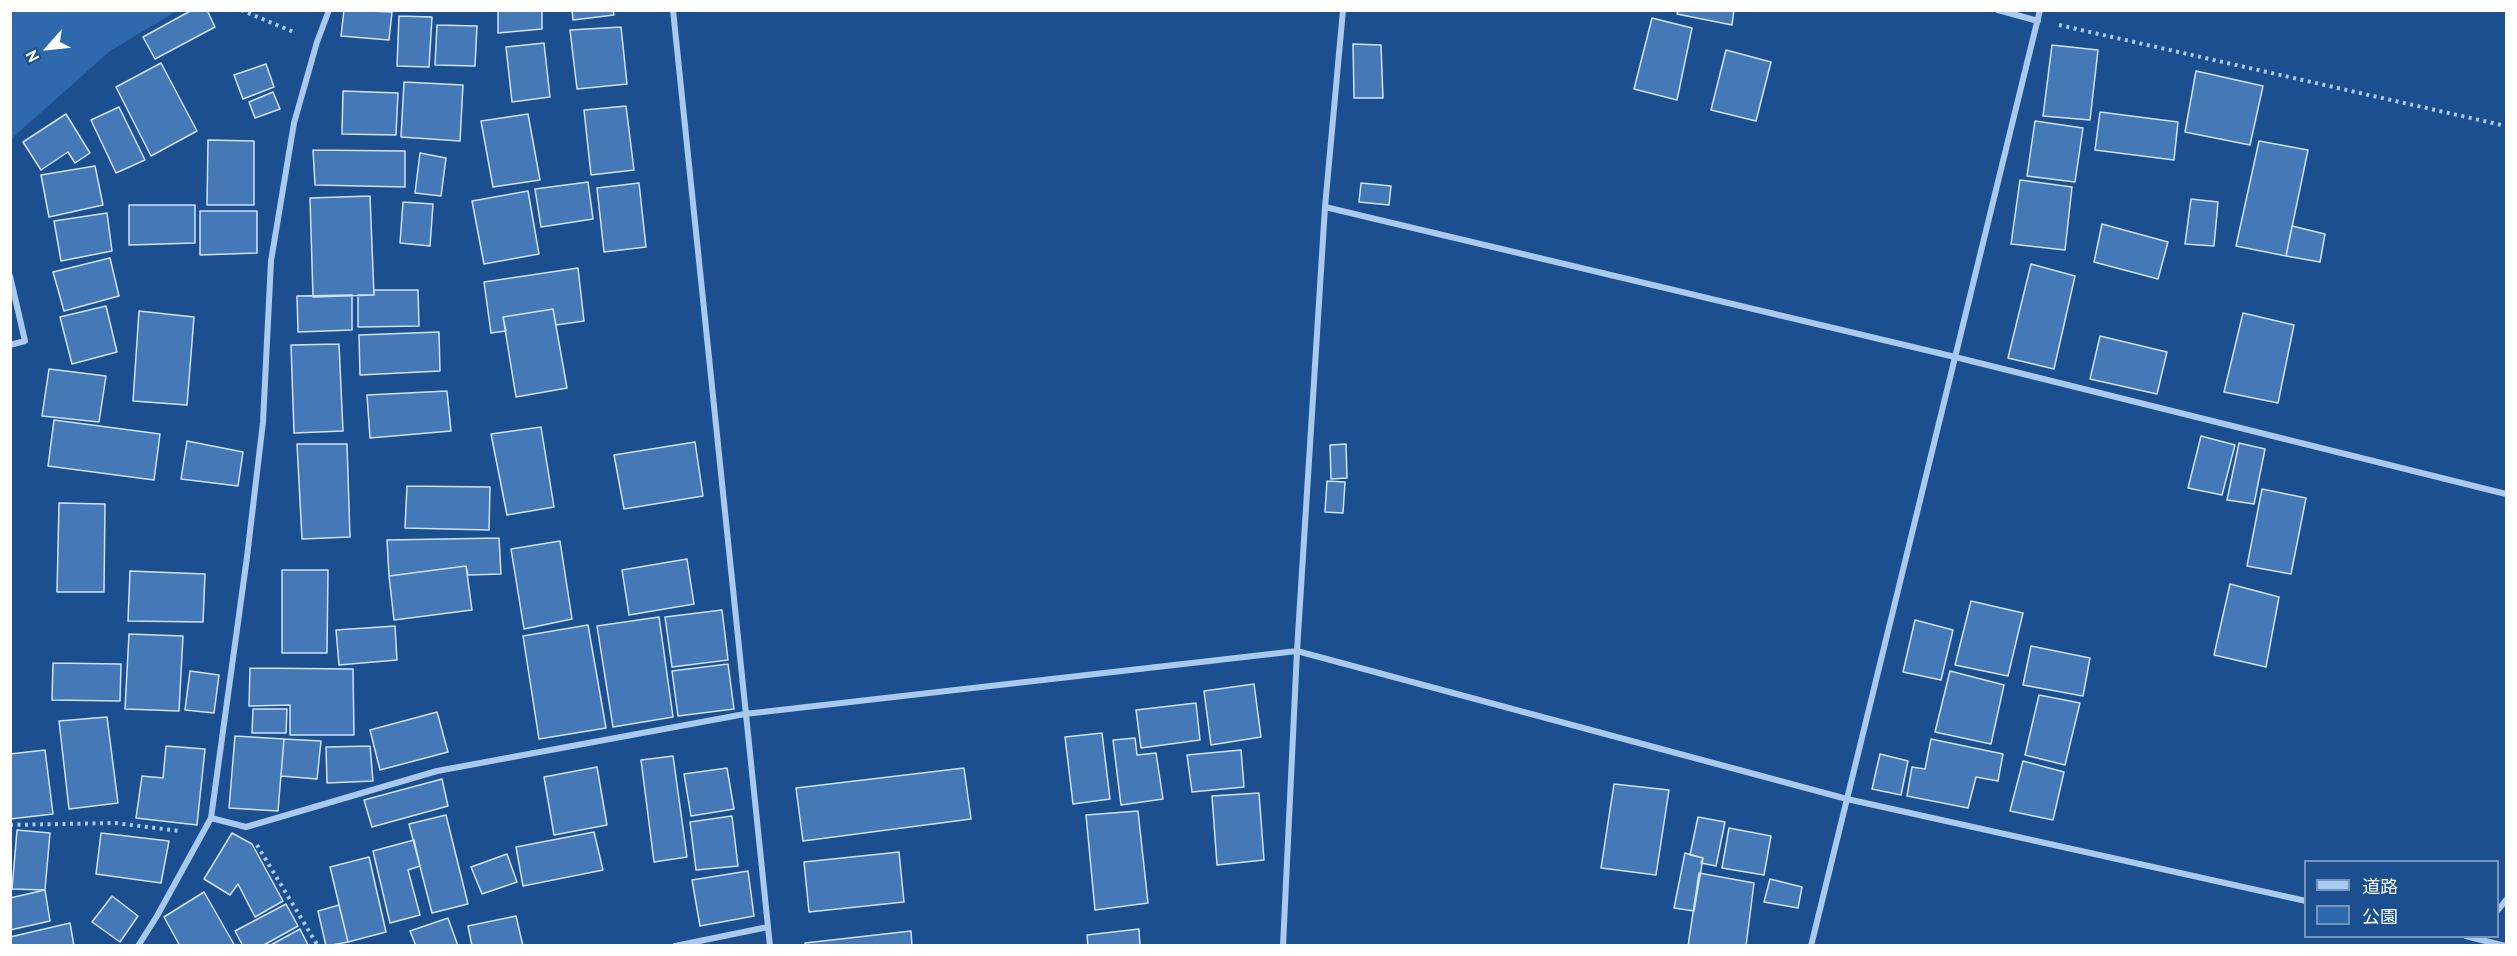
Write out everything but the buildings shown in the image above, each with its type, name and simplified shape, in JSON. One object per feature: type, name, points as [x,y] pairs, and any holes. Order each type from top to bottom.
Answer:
[{"type":"street","points":[[138,945],[211,818],[248,557],[263,422],[271,261],[294,123],[317,42],[329,10]]},
{"type":"street","points":[[673,10],[770,945]]},
{"type":"street","points":[[1283,945],[1297,651],[1325,207],[1343,10]]},
{"type":"street","points":[[1998,10],[2038,21]]},
{"type":"street","points":[[1811,945],[2040,10]]},
{"type":"street","points":[[1325,207],[1955,357],[2506,494]]},
{"type":"street","points":[[10,276],[26,341],[10,345]]},
{"type":"street","points":[[211,818],[246,826],[437,771],[745,714],[1297,651],[1847,799],[2304,901]]},
{"type":"street","points":[[675,945],[768,927]]},
{"type":"street","points":[[2474,938],[2505,945]]},
{"type":"path","points":[[241,10],[317,42]]},
{"type":"path","points":[[2038,21],[2506,126]]},
{"type":"path","points":[[10,825],[115,823],[202,834]]},
{"type":"path","points":[[246,826],[318,945]]},
{"type":"green space","points":[[11,10],[177,11],[110,51],[11,139]]}]
